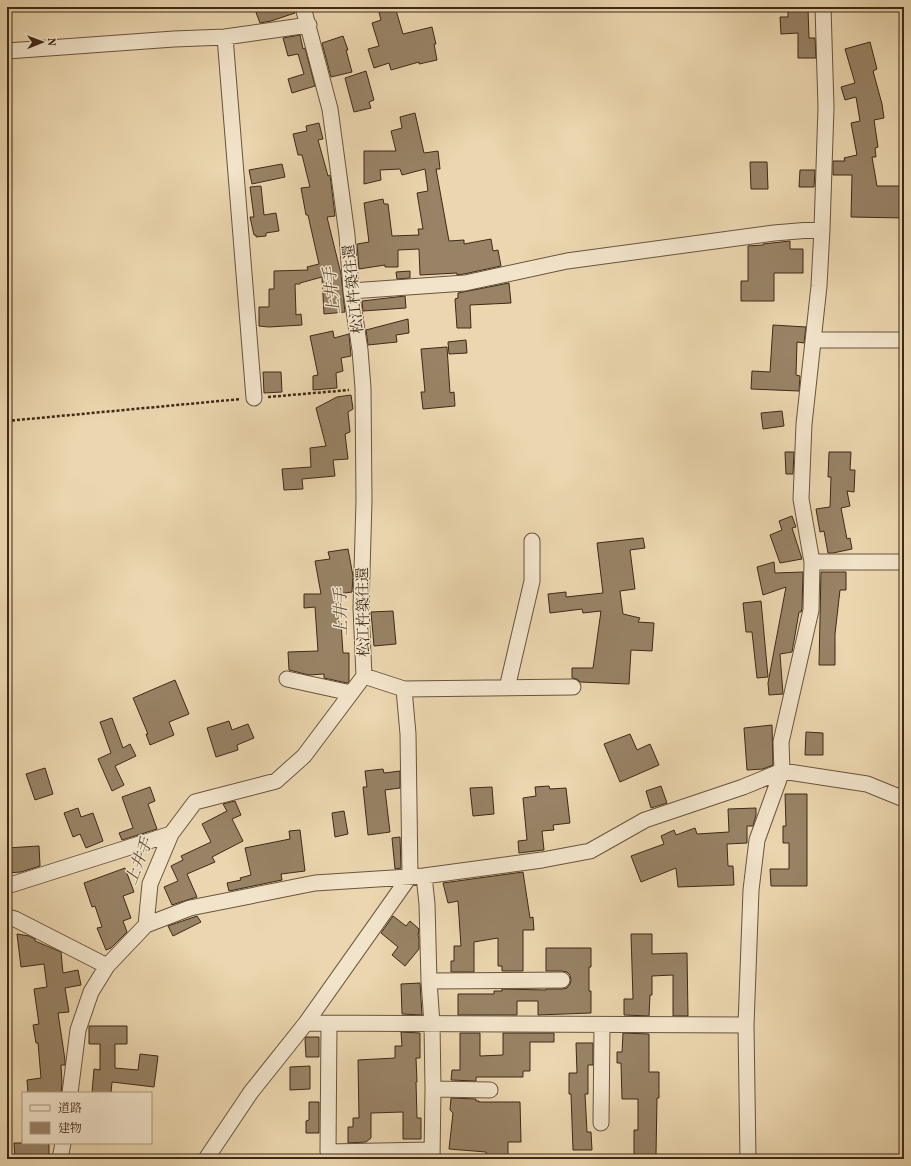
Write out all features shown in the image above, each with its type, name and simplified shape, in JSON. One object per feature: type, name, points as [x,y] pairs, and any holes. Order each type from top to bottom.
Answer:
[{"type":"street","name":"松江杵築往還","points":[[146,925],[150,884],[172,834],[195,802],[276,781],[304,756],[364,676],[361,608],[364,500],[363,388],[360,350],[351,290],[348,235],[330,109],[303,7]]},
{"type":"street","points":[[748,1159],[746,1025],[751,890],[757,840],[782,771],[781,742],[811,610],[812,562],[801,499],[804,424],[819,286],[822,229],[826,107],[823,7]]},
{"type":"street","points":[[7,51],[174,39],[225,37],[309,25]]},
{"type":"street","points":[[225,37],[254,398]]},
{"type":"street","points":[[351,290],[465,283],[567,261],[774,233],[822,229]]},
{"type":"street","points":[[813,340],[904,340]]},
{"type":"street","points":[[507,688],[532,581],[532,540]]},
{"type":"street","points":[[812,562],[904,562]]},
{"type":"street","points":[[364,676],[404,689],[573,687]]},
{"type":"street","points":[[287,680],[351,693]]},
{"type":"street","points":[[329,1024],[328,1152],[432,1154],[432,1024],[429,981],[427,904],[417,876],[404,689]]},
{"type":"street","points":[[70,1092],[78,1030],[91,992],[107,966],[146,925],[190,908],[315,883],[417,876],[542,860],[590,851],[645,820],[744,787],[782,771],[867,784],[904,798]]},
{"type":"street","points":[[7,886],[172,834]]},
{"type":"street","points":[[206,1159],[252,1092],[417,876]]},
{"type":"street","points":[[7,917],[22,922],[107,966]]},
{"type":"street","points":[[429,981],[562,980]]},
{"type":"street","points":[[306,1023],[746,1025]]},
{"type":"street","points":[[601,1122],[602,1024]]},
{"type":"street","points":[[433,1089],[490,1090]]},
{"type":"street","points":[[60,1159],[63,1144]]},
{"type":"path","points":[[7,421],[363,388]]},
{"type":"building","points":[[254,7],[294,7],[295,13],[260,23]]},
{"type":"building","points":[[381,7],[395,7],[403,34],[432,27],[436,44],[434,44],[437,60],[419,64],[419,62],[391,70],[389,63],[374,68],[368,49],[379,46],[372,23],[381,20],[379,12],[382,11]]},
{"type":"building","points":[[788,9],[808,9],[809,38],[815,38],[816,58],[798,58],[798,33],[781,34],[780,17],[788,17]]},
{"type":"building","points":[[300,35],[315,86],[292,93],[288,79],[304,74],[298,54],[288,56],[283,38]]},
{"type":"building","points":[[343,36],[348,50],[346,50],[352,72],[331,77],[322,43]]},
{"type":"building","points":[[870,42],[877,69],[873,71],[882,104],[884,118],[874,120],[878,147],[875,148],[876,157],[872,157],[877,186],[904,186],[904,218],[851,217],[852,175],[833,175],[833,161],[845,161],[844,158],[857,155],[851,123],[860,121],[856,97],[845,100],[841,87],[855,83],[845,49]]},
{"type":"building","points":[[366,71],[374,100],[369,102],[371,108],[354,112],[345,78]]},
{"type":"building","points":[[415,113],[424,153],[438,151],[440,169],[436,169],[449,241],[464,240],[464,244],[491,239],[493,251],[498,250],[501,266],[457,275],[457,273],[420,275],[419,249],[398,250],[398,267],[385,267],[385,265],[359,269],[357,244],[369,242],[364,203],[383,199],[384,204],[388,204],[392,236],[419,235],[418,229],[423,229],[417,193],[428,191],[425,169],[402,175],[400,169],[380,170],[381,180],[364,184],[364,151],[396,151],[391,131],[402,128],[400,117]]},
{"type":"building","points":[[319,123],[323,139],[318,140],[328,176],[330,175],[335,216],[327,217],[341,274],[345,312],[324,314],[322,277],[300,284],[295,284],[296,315],[301,314],[302,325],[269,327],[259,326],[259,307],[269,307],[269,289],[274,289],[274,271],[308,270],[307,267],[319,264],[308,215],[306,215],[301,188],[310,187],[302,155],[298,155],[293,134],[307,131],[306,126]]},
{"type":"building","points":[[750,162],[767,162],[768,189],[751,189]]},
{"type":"building","points":[[282,164],[285,177],[252,184],[249,170]]},
{"type":"building","points":[[800,170],[815,170],[814,187],[799,187]]},
{"type":"building","points":[[261,186],[264,215],[276,213],[279,231],[266,233],[266,236],[256,237],[256,235],[254,235],[250,217],[254,217],[250,187]]},
{"type":"building","points":[[790,241],[790,249],[803,249],[803,273],[774,273],[774,301],[741,301],[741,281],[748,281],[748,246]]},
{"type":"building","points":[[410,271],[410,278],[397,279],[396,272]]},
{"type":"building","points":[[509,283],[511,303],[470,305],[471,328],[457,328],[455,299],[458,298],[458,293]]},
{"type":"building","points":[[405,296],[406,308],[363,311],[362,301]]},
{"type":"building","points":[[408,319],[409,333],[396,335],[397,342],[368,345],[366,330]]},
{"type":"building","points":[[773,325],[806,327],[804,343],[797,342],[796,375],[800,376],[799,391],[751,389],[752,371],[770,372]]},
{"type":"building","points":[[333,331],[334,338],[349,334],[351,356],[341,358],[343,371],[336,373],[337,388],[313,390],[313,376],[318,375],[310,336]]},
{"type":"building","points":[[466,340],[467,353],[449,354],[448,342]]},
{"type":"building","points":[[447,347],[450,393],[454,392],[455,406],[423,409],[421,392],[425,392],[421,349]]},
{"type":"building","points":[[263,372],[281,372],[282,392],[264,393]]},
{"type":"building","points":[[351,395],[353,409],[348,412],[350,432],[345,434],[348,459],[333,460],[335,476],[302,479],[303,489],[284,490],[282,469],[311,467],[310,448],[326,446],[316,408],[337,397]]},
{"type":"building","points":[[782,411],[784,426],[763,429],[761,413]]},
{"type":"building","points":[[785,452],[794,452],[793,474],[786,474]]},
{"type":"building","points":[[829,452],[851,452],[850,470],[855,470],[854,492],[847,491],[850,506],[841,508],[847,539],[850,538],[852,549],[833,553],[828,553],[824,531],[820,532],[816,509],[830,507],[831,477],[828,477]]},
{"type":"building","points":[[792,516],[796,527],[792,528],[802,559],[780,563],[770,535],[782,530],[779,521]]},
{"type":"building","points":[[643,538],[645,548],[630,550],[635,589],[620,591],[623,614],[640,618],[638,622],[654,623],[652,651],[631,650],[629,684],[580,682],[577,679],[572,678],[572,668],[593,668],[601,611],[583,613],[582,609],[550,613],[548,594],[566,592],[566,597],[603,593],[597,543]]},
{"type":"building","points":[[348,549],[353,576],[352,592],[338,594],[338,623],[341,623],[343,653],[349,653],[349,682],[347,683],[324,678],[324,674],[309,675],[289,670],[288,652],[318,651],[315,607],[304,608],[304,594],[321,594],[315,561],[330,559],[328,552]]},
{"type":"building","points":[[774,562],[775,573],[803,572],[802,609],[801,612],[799,612],[792,652],[780,654],[783,694],[769,695],[768,683],[786,587],[763,595],[757,567]]},
{"type":"building","points":[[821,572],[846,572],[846,590],[840,590],[835,634],[835,665],[819,665]]},
{"type":"building","points":[[761,601],[768,677],[757,678],[752,632],[746,632],[743,603]]},
{"type":"building","points":[[393,611],[396,644],[374,646],[371,612]]},
{"type":"building","points":[[175,680],[189,714],[169,722],[174,735],[150,745],[146,734],[148,734],[133,698]]},
{"type":"building","points":[[112,718],[123,748],[130,744],[136,756],[115,766],[124,785],[112,791],[98,759],[111,753],[100,722]]},
{"type":"building","points":[[229,721],[232,730],[248,724],[254,738],[237,745],[238,750],[216,757],[207,728]]},
{"type":"building","points":[[772,725],[773,765],[763,769],[747,770],[744,728]]},
{"type":"building","points":[[806,732],[823,733],[823,755],[805,755]]},
{"type":"building","points":[[630,734],[637,750],[650,744],[659,765],[620,782],[604,744]]},
{"type":"building","points":[[45,768],[53,794],[35,800],[26,774]]},
{"type":"building","points":[[383,769],[384,773],[400,771],[400,788],[385,790],[390,832],[368,835],[363,787],[367,787],[365,771]]},
{"type":"building","points":[[549,786],[550,789],[566,788],[570,823],[553,825],[554,830],[542,831],[544,850],[519,853],[518,841],[527,840],[523,798],[536,796],[535,787]]},
{"type":"building","points":[[661,786],[667,803],[651,808],[646,791]]},
{"type":"building","points":[[150,787],[155,801],[148,804],[157,829],[122,840],[119,833],[133,828],[122,797]]},
{"type":"building","points":[[492,787],[494,814],[473,816],[470,788]]},
{"type":"building","points":[[785,794],[807,794],[807,886],[771,886],[770,869],[789,869],[789,843],[783,843],[783,826],[786,826]]},
{"type":"building","points":[[235,801],[241,815],[232,819],[243,841],[212,857],[215,862],[187,874],[197,897],[172,905],[164,887],[178,881],[171,866],[183,860],[181,856],[211,842],[202,824],[227,811],[223,804]]},
{"type":"building","points":[[78,808],[81,817],[93,813],[103,841],[86,848],[80,834],[73,837],[64,813]]},
{"type":"building","points":[[756,808],[753,826],[747,826],[747,843],[727,844],[728,866],[733,866],[734,885],[678,887],[676,868],[641,882],[631,856],[664,844],[661,836],[674,830],[676,835],[695,828],[697,834],[729,832],[728,809]]},
{"type":"building","points":[[344,811],[348,834],[335,837],[332,813]]},
{"type":"building","points":[[300,830],[305,871],[281,874],[282,880],[229,891],[227,883],[241,880],[240,878],[251,875],[245,848],[290,839],[289,831]]},
{"type":"building","points":[[400,837],[401,868],[395,869],[392,838]]},
{"type":"building","points":[[39,846],[40,866],[21,872],[7,873],[7,848]]},
{"type":"building","points":[[125,868],[134,892],[123,896],[131,918],[123,921],[127,932],[111,948],[106,950],[97,928],[102,927],[95,906],[92,907],[84,883]]},
{"type":"building","points":[[523,872],[530,918],[533,917],[534,930],[523,930],[523,971],[502,971],[502,966],[498,966],[498,938],[474,942],[474,972],[451,972],[451,961],[454,961],[454,946],[461,946],[458,901],[448,903],[443,883]]},
{"type":"building","points":[[197,916],[201,922],[173,936],[168,926]]},
{"type":"building","points":[[393,916],[406,926],[410,921],[419,929],[419,949],[405,966],[392,955],[398,947],[381,933]]},
{"type":"building","points":[[17,934],[29,936],[35,939],[35,941],[61,952],[63,973],[78,970],[81,985],[65,988],[69,1012],[58,1013],[65,1060],[65,1065],[61,1065],[61,1092],[28,1092],[27,1080],[41,1078],[38,1043],[36,1043],[33,1025],[39,1024],[34,989],[47,987],[44,964],[21,967]]},
{"type":"building","points":[[631,934],[652,934],[652,954],[687,953],[688,1016],[673,1016],[673,975],[652,976],[652,995],[650,995],[649,1016],[624,1015],[624,999],[633,999]]},
{"type":"building","points":[[546,948],[591,948],[589,991],[591,991],[591,1013],[538,1015],[538,1001],[517,1001],[517,1015],[458,1015],[458,994],[494,994],[494,991],[502,991],[502,989],[546,990],[567,988],[571,980],[570,975],[567,972],[546,971]]},
{"type":"building","points":[[420,983],[422,1015],[402,1014],[401,984]]},
{"type":"building","points":[[89,1026],[127,1026],[127,1044],[115,1044],[115,1068],[138,1070],[140,1054],[158,1056],[154,1087],[112,1082],[111,1092],[92,1092],[94,1069],[100,1070],[100,1044],[89,1044]]},
{"type":"building","points":[[401,1032],[420,1033],[420,1058],[416,1058],[416,1082],[417,1118],[421,1118],[421,1139],[403,1139],[403,1112],[371,1113],[371,1138],[366,1142],[348,1143],[348,1127],[353,1127],[353,1118],[359,1118],[358,1060],[395,1058],[395,1046],[402,1046]]},
{"type":"building","points":[[460,1033],[480,1033],[480,1056],[503,1055],[503,1033],[554,1033],[554,1042],[530,1042],[530,1071],[523,1071],[523,1077],[476,1077],[476,1081],[451,1080],[452,1070],[460,1070]]},
{"type":"building","points":[[623,1033],[649,1034],[649,1072],[659,1072],[656,1155],[634,1155],[634,1130],[638,1130],[638,1099],[622,1099],[621,1063],[617,1063],[617,1052],[622,1052]]},
{"type":"building","points":[[306,1037],[319,1037],[319,1057],[306,1057]]},
{"type":"building","points":[[576,1043],[593,1043],[593,1065],[588,1065],[588,1094],[585,1094],[587,1132],[591,1132],[592,1150],[573,1150],[569,1073],[577,1073]]},
{"type":"building","points":[[310,1066],[310,1089],[290,1090],[290,1067]]},
{"type":"building","points":[[451,1098],[476,1099],[476,1101],[479,1102],[520,1102],[521,1142],[508,1142],[508,1155],[486,1155],[486,1152],[449,1149],[453,1113],[450,1110]]},
{"type":"building","points":[[309,1102],[319,1102],[319,1133],[306,1133],[306,1121],[309,1120]]},
{"type":"building","points":[[14,1143],[49,1144],[49,1156],[42,1156],[42,1159],[15,1159]]},
{"type":"water label","name":"上井手","points":[[331,291]]},
{"type":"water label","name":"上井手","points":[[340,612]]},
{"type":"water label","name":"上井手","points":[[138,861]]}]
